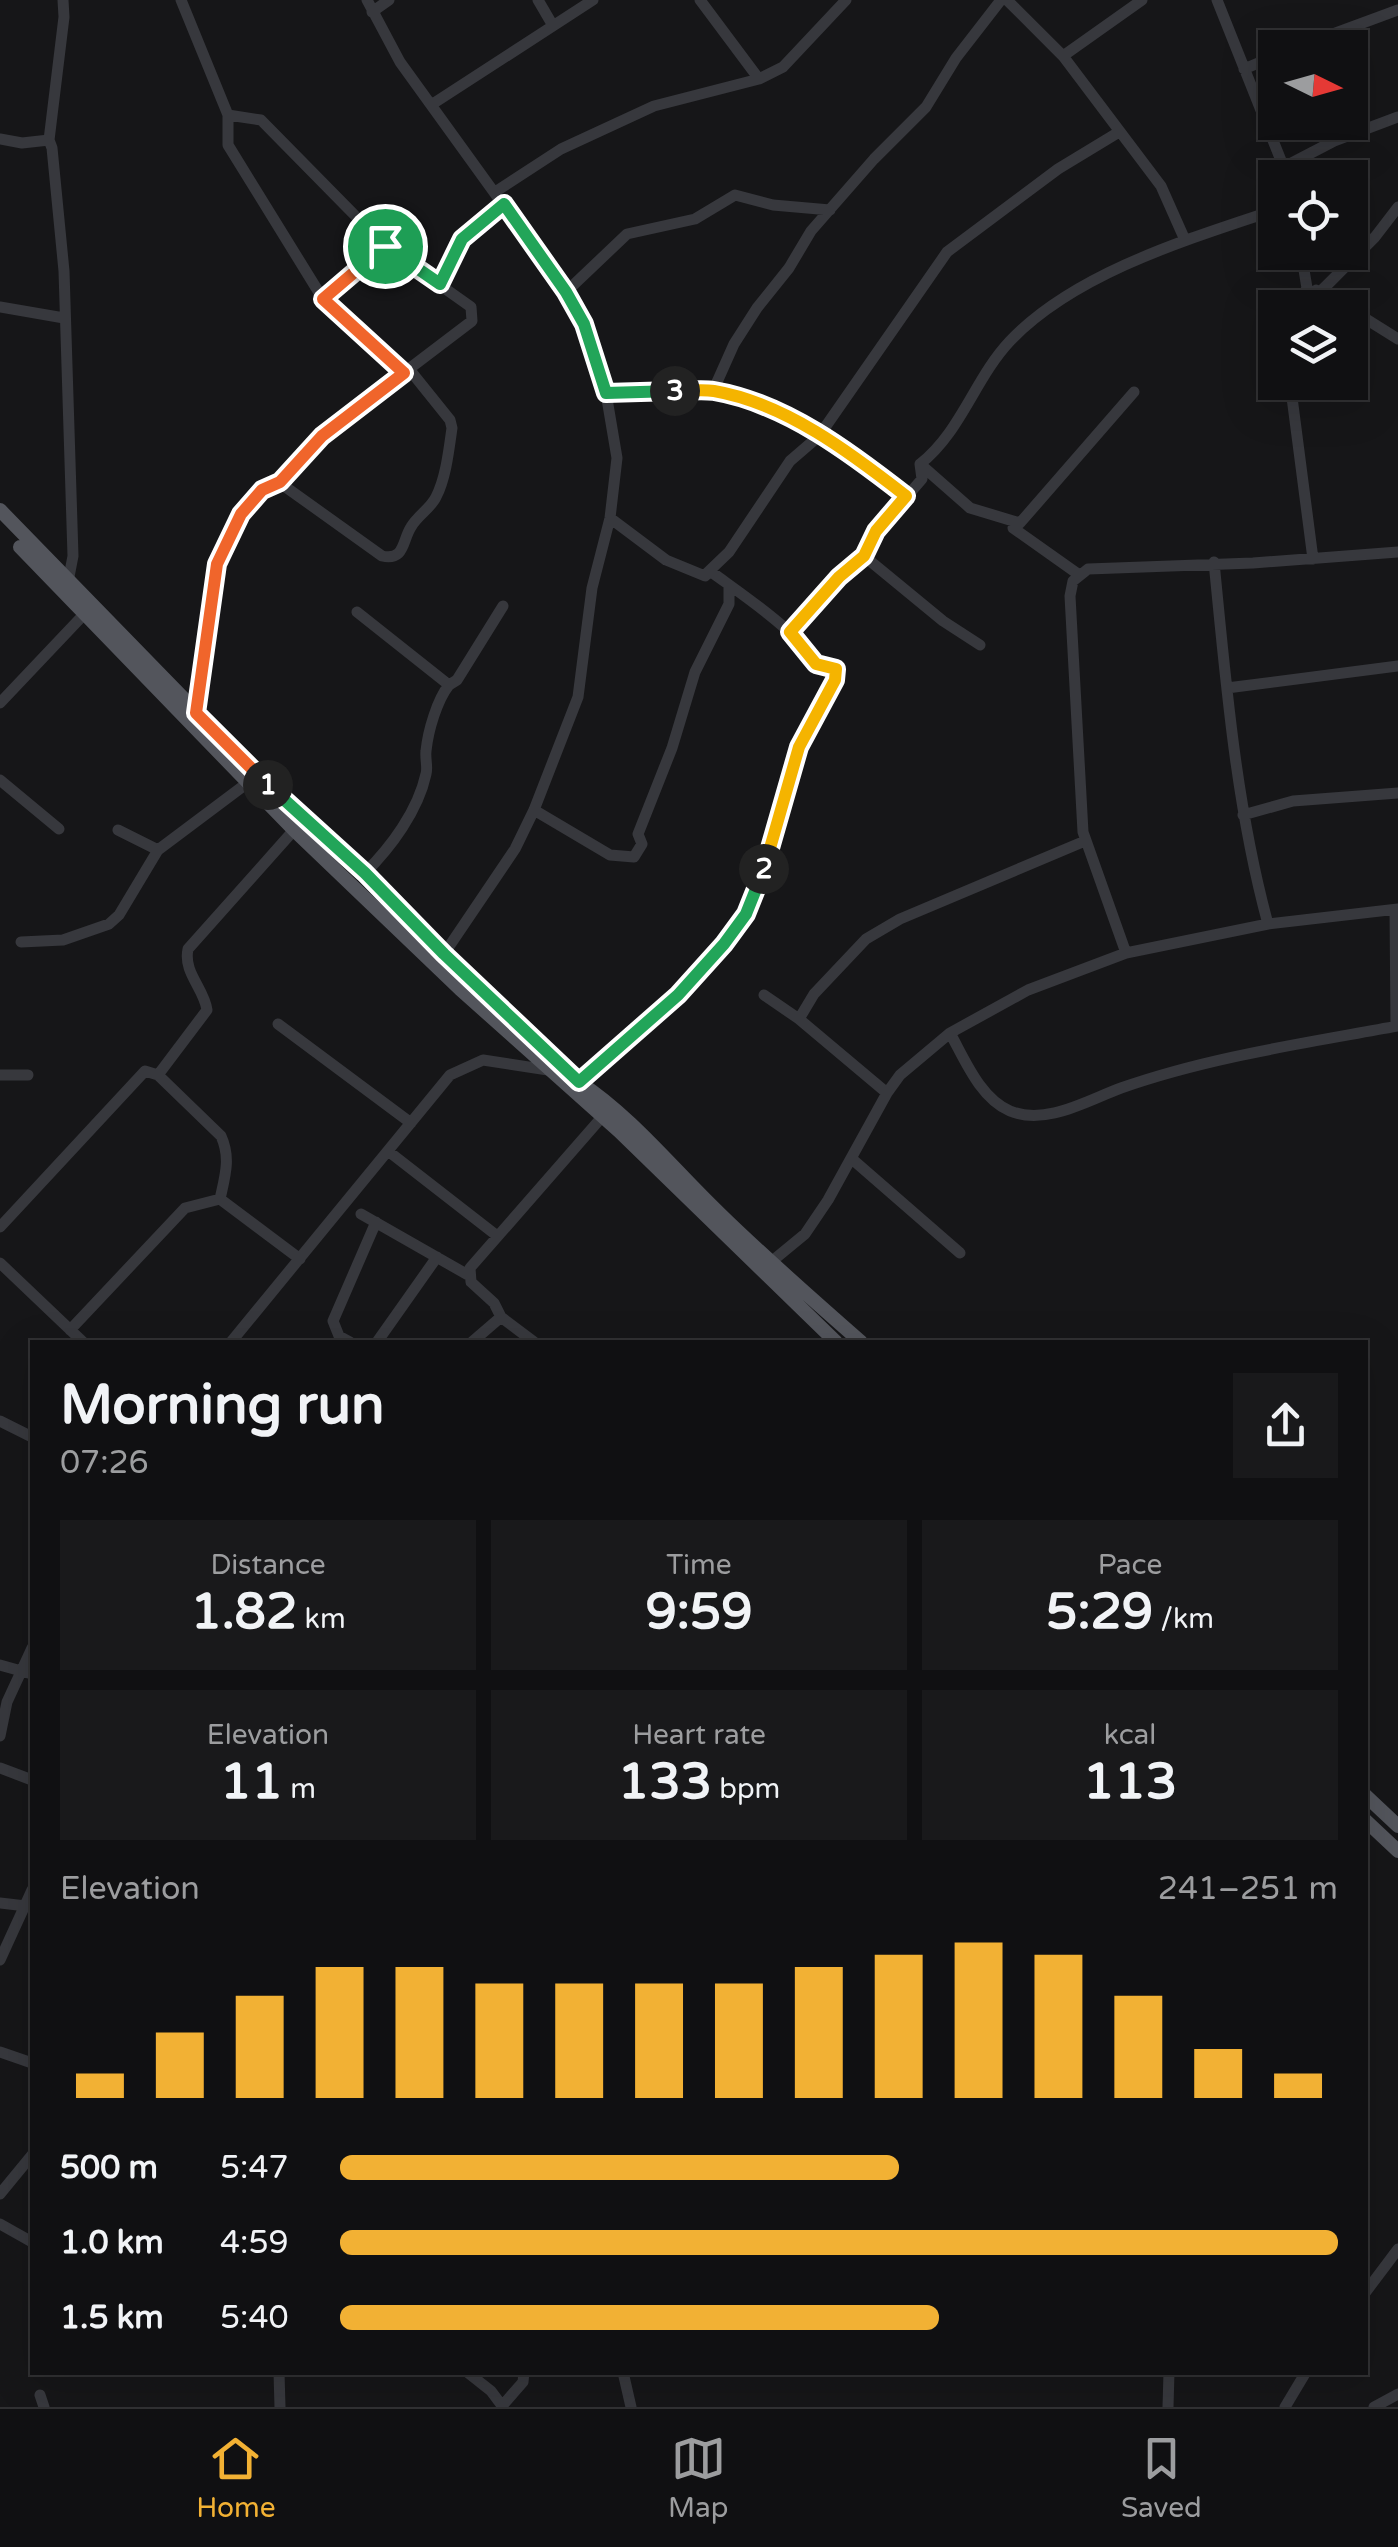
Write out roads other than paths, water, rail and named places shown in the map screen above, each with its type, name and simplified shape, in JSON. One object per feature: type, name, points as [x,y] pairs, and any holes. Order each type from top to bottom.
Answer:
[{"type":"main road","points":[[0,510],[246,784],[548,1070],[859,1340]]},
{"type":"main road","points":[[0,524],[268,785],[365,873],[444,954],[579,1082],[599,1095],[834,1340]]},
{"type":"main road","points":[[1368,1799],[1398,1826]]},
{"type":"main road","points":[[1368,1823],[1398,1852]]},
{"type":"street","points":[[64,0],[49,140],[64,271],[73,556],[68,582]]},
{"type":"street","points":[[181,0],[228,115],[228,144],[323,299],[406,371],[450,420],[452,428],[436,500],[408,531],[405,547],[398,555],[382,556],[280,482]]},
{"type":"street","points":[[389,0],[370,6],[400,62],[566,292],[584,324],[606,393],[617,458],[610,518],[592,588],[578,697],[534,810],[497,878],[444,954]]},
{"type":"street","points":[[538,0],[552,24]]},
{"type":"street","points":[[431,105],[593,0]]},
{"type":"street","points":[[495,192],[561,149],[654,106],[759,79],[783,67],[846,0]]},
{"type":"street","points":[[713,390],[734,344],[757,308],[830,210],[926,107],[956,58],[1004,0],[1064,56],[1161,186],[1184,240]]},
{"type":"street","points":[[1064,56],[1142,0]]},
{"type":"street","points":[[1217,0],[1282,160]]},
{"type":"street","points":[[709,4],[759,79]]},
{"type":"street","points":[[1344,30],[1398,10]]},
{"type":"street","points":[[1244,69],[1258,63]]},
{"type":"street","points":[[196,713],[217,564],[241,514],[262,490],[280,482],[322,436],[472,320],[471,307],[385,246],[260,120],[228,115]]},
{"type":"street","points":[[1306,160],[1334,142],[1398,117]]},
{"type":"street","points":[[704,576],[729,552],[790,461],[819,436],[948,252],[1058,169],[1119,132]]},
{"type":"street","points":[[0,139],[22,143],[49,140]]},
{"type":"street","points":[[566,292],[628,234],[695,219],[735,196],[774,205],[830,210]]},
{"type":"street","points":[[440,284],[462,239],[504,204]]},
{"type":"street","points":[[1322,290],[1398,208]]},
{"type":"street","points":[[920,464],[939,448],[1009,342],[1054,304],[1098,278],[1184,240],[1258,216]]},
{"type":"street","points":[[323,299],[385,246]]},
{"type":"street","points":[[1304,270],[1306,288],[1316,290]]},
{"type":"street","points":[[0,307],[64,318]]},
{"type":"street","points":[[1368,320],[1398,339]]},
{"type":"street","points":[[606,393],[713,390],[777,410],[869,467],[906,496]]},
{"type":"street","points":[[1078,574],[1014,528],[1134,392]]},
{"type":"street","points":[[1292,400],[1313,559]]},
{"type":"street","points":[[790,632],[839,577],[864,556],[876,531],[922,480],[920,464]]},
{"type":"street","points":[[920,464],[970,508],[1020,523]]},
{"type":"street","points":[[610,518],[666,560],[704,576]]},
{"type":"street","points":[[1126,952],[1085,841],[1070,596],[1078,574],[1117,566],[1398,552]]},
{"type":"street","points":[[864,556],[943,621],[980,645]]},
{"type":"street","points":[[1214,562],[1243,815],[1268,924]]},
{"type":"street","points":[[579,1082],[678,995],[746,914],[764,868],[799,747],[835,680],[836,669],[816,664],[790,632],[710,571],[704,576]]},
{"type":"street","points":[[534,810],[610,855],[634,857],[642,844],[638,834],[672,748],[695,672],[729,604],[729,585]]},
{"type":"street","points":[[365,873],[389,849],[414,803],[427,773],[426,750],[439,706],[503,606]]},
{"type":"street","points":[[0,703],[87,610]]},
{"type":"street","points":[[357,612],[450,685]]},
{"type":"street","points":[[1226,688],[1398,666]]},
{"type":"street","points":[[0,678],[12,691]]},
{"type":"street","points":[[0,780],[59,829]]},
{"type":"street","points":[[21,942],[63,940],[109,924],[119,915],[158,850],[246,784]]},
{"type":"street","points":[[1243,815],[1293,801],[1398,792]]},
{"type":"street","points":[[118,830],[158,850]]},
{"type":"street","points":[[158,1075],[207,1010],[187,964],[188,949],[294,830]]},
{"type":"street","points":[[799,1019],[814,994],[866,938],[900,919],[1085,841]]},
{"type":"street","points":[[771,1262],[805,1234],[852,1159],[886,1093],[917,1059],[950,1033],[1028,990],[1126,952],[1268,924],[1397,910],[1397,1026],[1200,1064],[1072,1109],[1031,1116],[1009,1110],[988,1094],[950,1033]]},
{"type":"street","points":[[764,995],[799,1019],[886,1093]]},
{"type":"street","points":[[278,1024],[411,1123]]},
{"type":"street","points":[[233,1340],[450,1076],[483,1060],[548,1070]]},
{"type":"street","points":[[0,1227],[145,1071],[158,1075],[220,1136],[228,1163],[220,1199]]},
{"type":"street","points":[[0,1075],[28,1075]]},
{"type":"street","points":[[468,1275],[477,1257],[602,1116]]},
{"type":"street","points":[[388,1151],[496,1235]]},
{"type":"street","points":[[852,1159],[960,1252]]},
{"type":"street","points":[[70,1330],[185,1208],[198,1202],[220,1199],[300,1259]]},
{"type":"street","points":[[361,1214],[468,1275],[501,1316],[531,1340]]},
{"type":"street","points":[[346,1340],[338,1336],[333,1322],[376,1222]]},
{"type":"street","points":[[378,1340],[438,1257]]},
{"type":"street","points":[[0,1262],[81,1340]]},
{"type":"street","points":[[474,1340],[501,1316]]},
{"type":"street","points":[[0,1421],[30,1436]]},
{"type":"street","points":[[0,1664],[27,1672],[7,1702],[0,1736]]},
{"type":"street","points":[[0,1768],[30,1779]]},
{"type":"street","points":[[0,1960],[30,1895]]},
{"type":"street","points":[[0,1903],[26,1906]]},
{"type":"street","points":[[0,2052],[30,2062]]},
{"type":"street","points":[[0,2194],[30,2157]]},
{"type":"street","points":[[0,2224],[30,2241]]},
{"type":"street","points":[[1368,2289],[1398,2248]]},
{"type":"street","points":[[280,2375],[280,2407]]},
{"type":"street","points":[[471,2375],[491,2391],[502,2407],[523,2382],[524,2375]]},
{"type":"street","points":[[624,2375],[631,2407]]},
{"type":"street","points":[[1168,2407],[1170,2375]]},
{"type":"street","points":[[1286,2407],[1304,2375]]},
{"type":"street","points":[[1374,2407],[1398,2394]]}]
